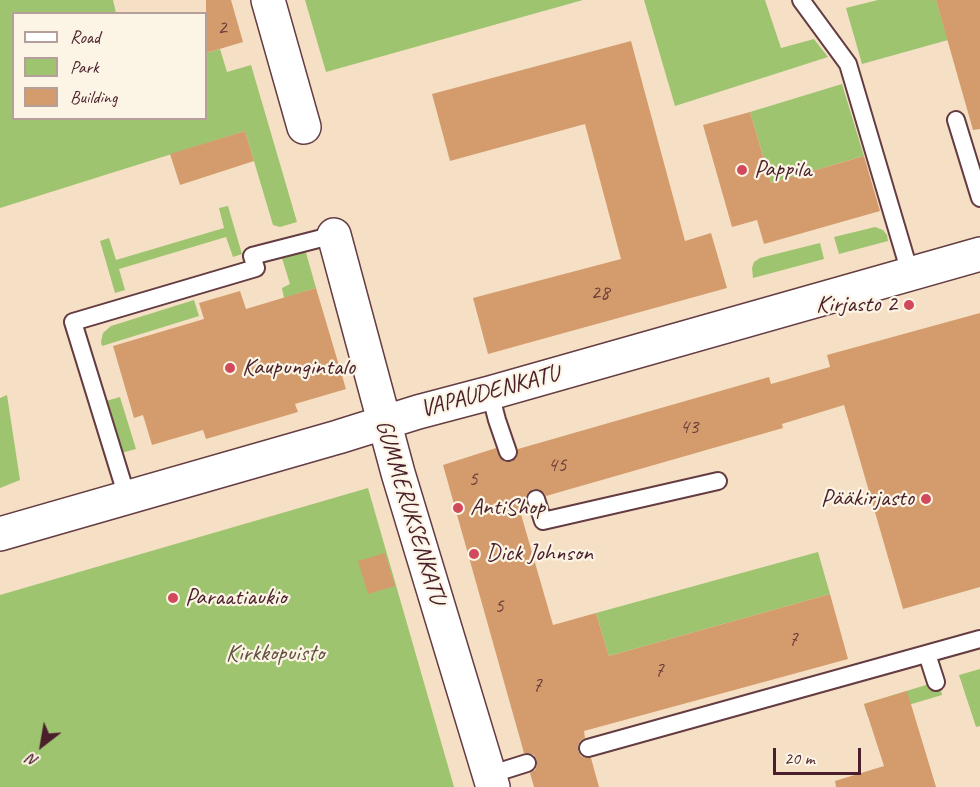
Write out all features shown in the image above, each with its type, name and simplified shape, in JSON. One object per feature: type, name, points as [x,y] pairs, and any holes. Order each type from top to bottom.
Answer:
[{"type":"street","points":[[268,0],[304,127]]},
{"type":"street","name":"GUMMERUKSENKATU","points":[[334,235],[383,423],[491,781]]},
{"type":"street","name":"VAPAUDENKATU","points":[[0,534],[418,412],[980,254]]},
{"type":"lane","points":[[801,0],[848,63],[910,273]]},
{"type":"lane","points":[[956,120],[980,198]]},
{"type":"lane","points":[[127,496],[73,322],[256,268],[252,256],[334,235]]},
{"type":"lane","points":[[490,393],[508,452]]},
{"type":"lane","points":[[536,499],[543,521],[718,481]]},
{"type":"lane","points":[[588,748],[980,639]]},
{"type":"lane","points":[[927,654],[936,682]]},
{"type":"lane","points":[[491,781],[527,764]]},
{"type":"green space","points":[[0,0],[113,0],[116,12],[12,12],[12,120],[207,120],[207,53],[220,49],[227,72],[251,65],[297,222],[280,227],[273,225],[245,131],[0,208]]},
{"type":"green space","points":[[305,0],[583,0],[326,72]]},
{"type":"green space","points":[[644,0],[765,0],[781,48],[814,39],[828,57],[675,106]]},
{"type":"green space","points":[[878,0],[936,0],[948,40],[862,64],[846,8]]},
{"type":"green space","points":[[842,84],[864,156],[771,183],[750,112]]},
{"type":"green space","points":[[228,206],[242,254],[233,257],[226,237],[119,269],[125,290],[115,293],[100,241],[109,238],[116,260],[224,228],[219,208]]},
{"type":"green space","points":[[875,227],[883,230],[888,241],[839,254],[834,237]]},
{"type":"green space","points":[[303,242],[316,288],[284,298],[282,288],[290,284],[281,255]]},
{"type":"green space","points":[[820,243],[824,259],[753,278],[754,262],[760,258]]},
{"type":"green space","points":[[194,300],[199,316],[102,346],[103,333],[111,326]]},
{"type":"green space","points":[[7,395],[20,480],[0,488],[0,398]]},
{"type":"green space","points":[[120,397],[136,449],[121,453],[106,401]]},
{"type":"green space","name":"Kirkkopuisto","points":[[368,488],[454,787],[0,787],[0,595]]},
{"type":"green space","points":[[818,552],[830,594],[609,656],[596,613]]},
{"type":"green space","points":[[980,669],[980,726],[976,727],[959,675]]},
{"type":"green space","points":[[939,681],[942,695],[868,717],[864,704]]},
{"type":"building","points":[[206,0],[231,0],[243,42],[207,53]]},
{"type":"building","points":[[936,0],[980,0],[980,129],[973,130]]},
{"type":"building","points":[[631,41],[685,241],[711,233],[727,288],[488,354],[473,298],[621,259],[585,124],[450,161],[432,94]]},
{"type":"building","name":"Pappila","points":[[750,112],[771,183],[864,156],[880,211],[764,244],[757,220],[732,227],[703,125]]},
{"type":"building","points":[[245,131],[254,161],[180,185],[170,154]]},
{"type":"building","name":"Kaupungintalo","points":[[316,288],[346,389],[295,404],[298,412],[206,439],[203,430],[152,445],[143,415],[134,418],[113,346],[204,319],[199,303],[240,291],[246,309]]},
{"type":"building","points":[[980,313],[980,587],[903,609],[844,405],[782,424],[783,428],[546,496],[539,489],[529,492],[526,501],[518,504],[553,625],[596,613],[609,656],[830,594],[848,659],[584,731],[585,738],[578,745],[578,751],[581,756],[591,758],[599,787],[534,787],[530,773],[535,770],[537,760],[534,755],[524,753],[443,465],[496,448],[501,459],[511,462],[516,458],[518,449],[769,377],[771,384],[830,367],[827,355]]},
{"type":"building","points":[[385,553],[395,586],[368,594],[358,561]]},
{"type":"building","points":[[907,691],[936,787],[836,787],[835,781],[884,766],[864,704]]},
{"type":"place","name":"Pappila","points":[[742,170]]},
{"type":"place","name":"Kirjasto 2","points":[[909,305]]},
{"type":"place","name":"Kaupungintalo","points":[[230,368]]},
{"type":"place","name":"Pääkirjasto","points":[[926,499]]},
{"type":"place","name":"AntiShop","points":[[458,508]]},
{"type":"place","name":"Dick Johnson","points":[[474,554]]},
{"type":"place","name":"Paraatiaukio","points":[[173,598]]}]
